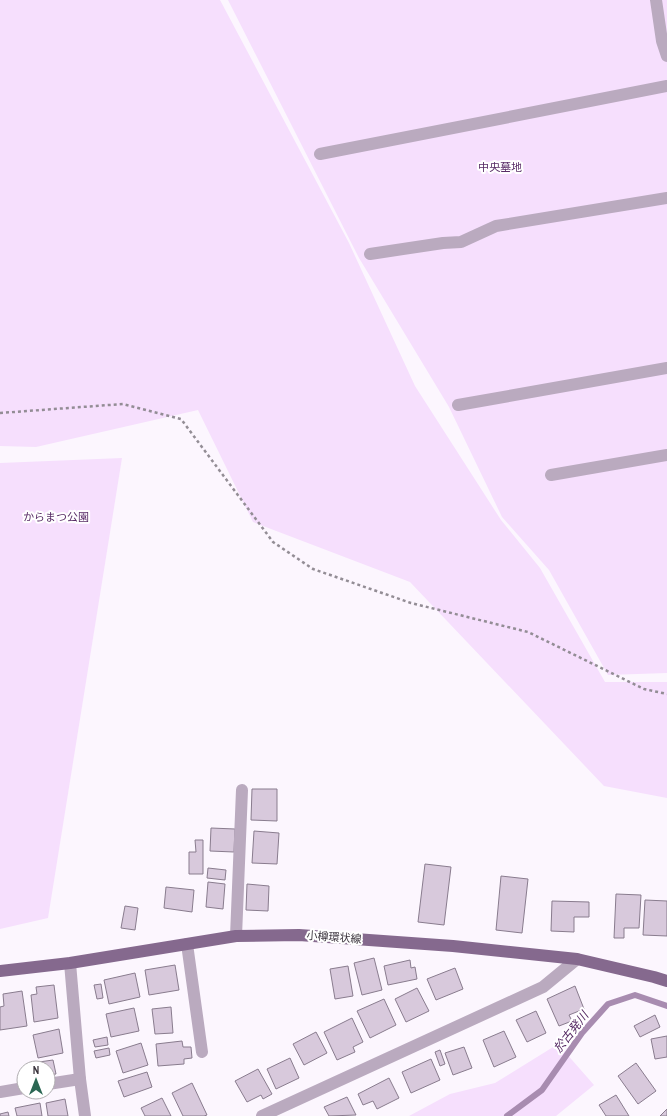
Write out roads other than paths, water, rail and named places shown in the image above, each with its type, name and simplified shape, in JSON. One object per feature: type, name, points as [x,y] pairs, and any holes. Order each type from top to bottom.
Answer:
[{"type":"main road","name":"小樽環状線","points":[[0,971],[70,963],[236,936],[299,935],[453,946],[577,959],[667,981]]},
{"type":"street","points":[[656,0],[667,56]]},
{"type":"street","points":[[320,154],[667,86]]},
{"type":"street","points":[[370,254],[443,243],[461,242],[496,226],[667,198]]},
{"type":"street","points":[[458,405],[667,368]]},
{"type":"street","points":[[551,475],[667,454]]},
{"type":"street","points":[[236,936],[242,790]]},
{"type":"street","points":[[187,944],[202,1052]]},
{"type":"street","points":[[262,1116],[543,987],[577,959]]},
{"type":"street","points":[[70,963],[80,1079],[85,1116]]},
{"type":"street","points":[[56,1083],[80,1079]]},
{"type":"street","points":[[0,1092],[16,1089]]},
{"type":"waterway","name":"於古発川","points":[[507,1116],[542,1090],[582,1033],[608,1004],[635,995],[667,1006]]},
{"type":"park label","name":"中央墓地","points":[[500,167]]},
{"type":"park label","name":"からまつ公園","points":[[56,517]]}]
